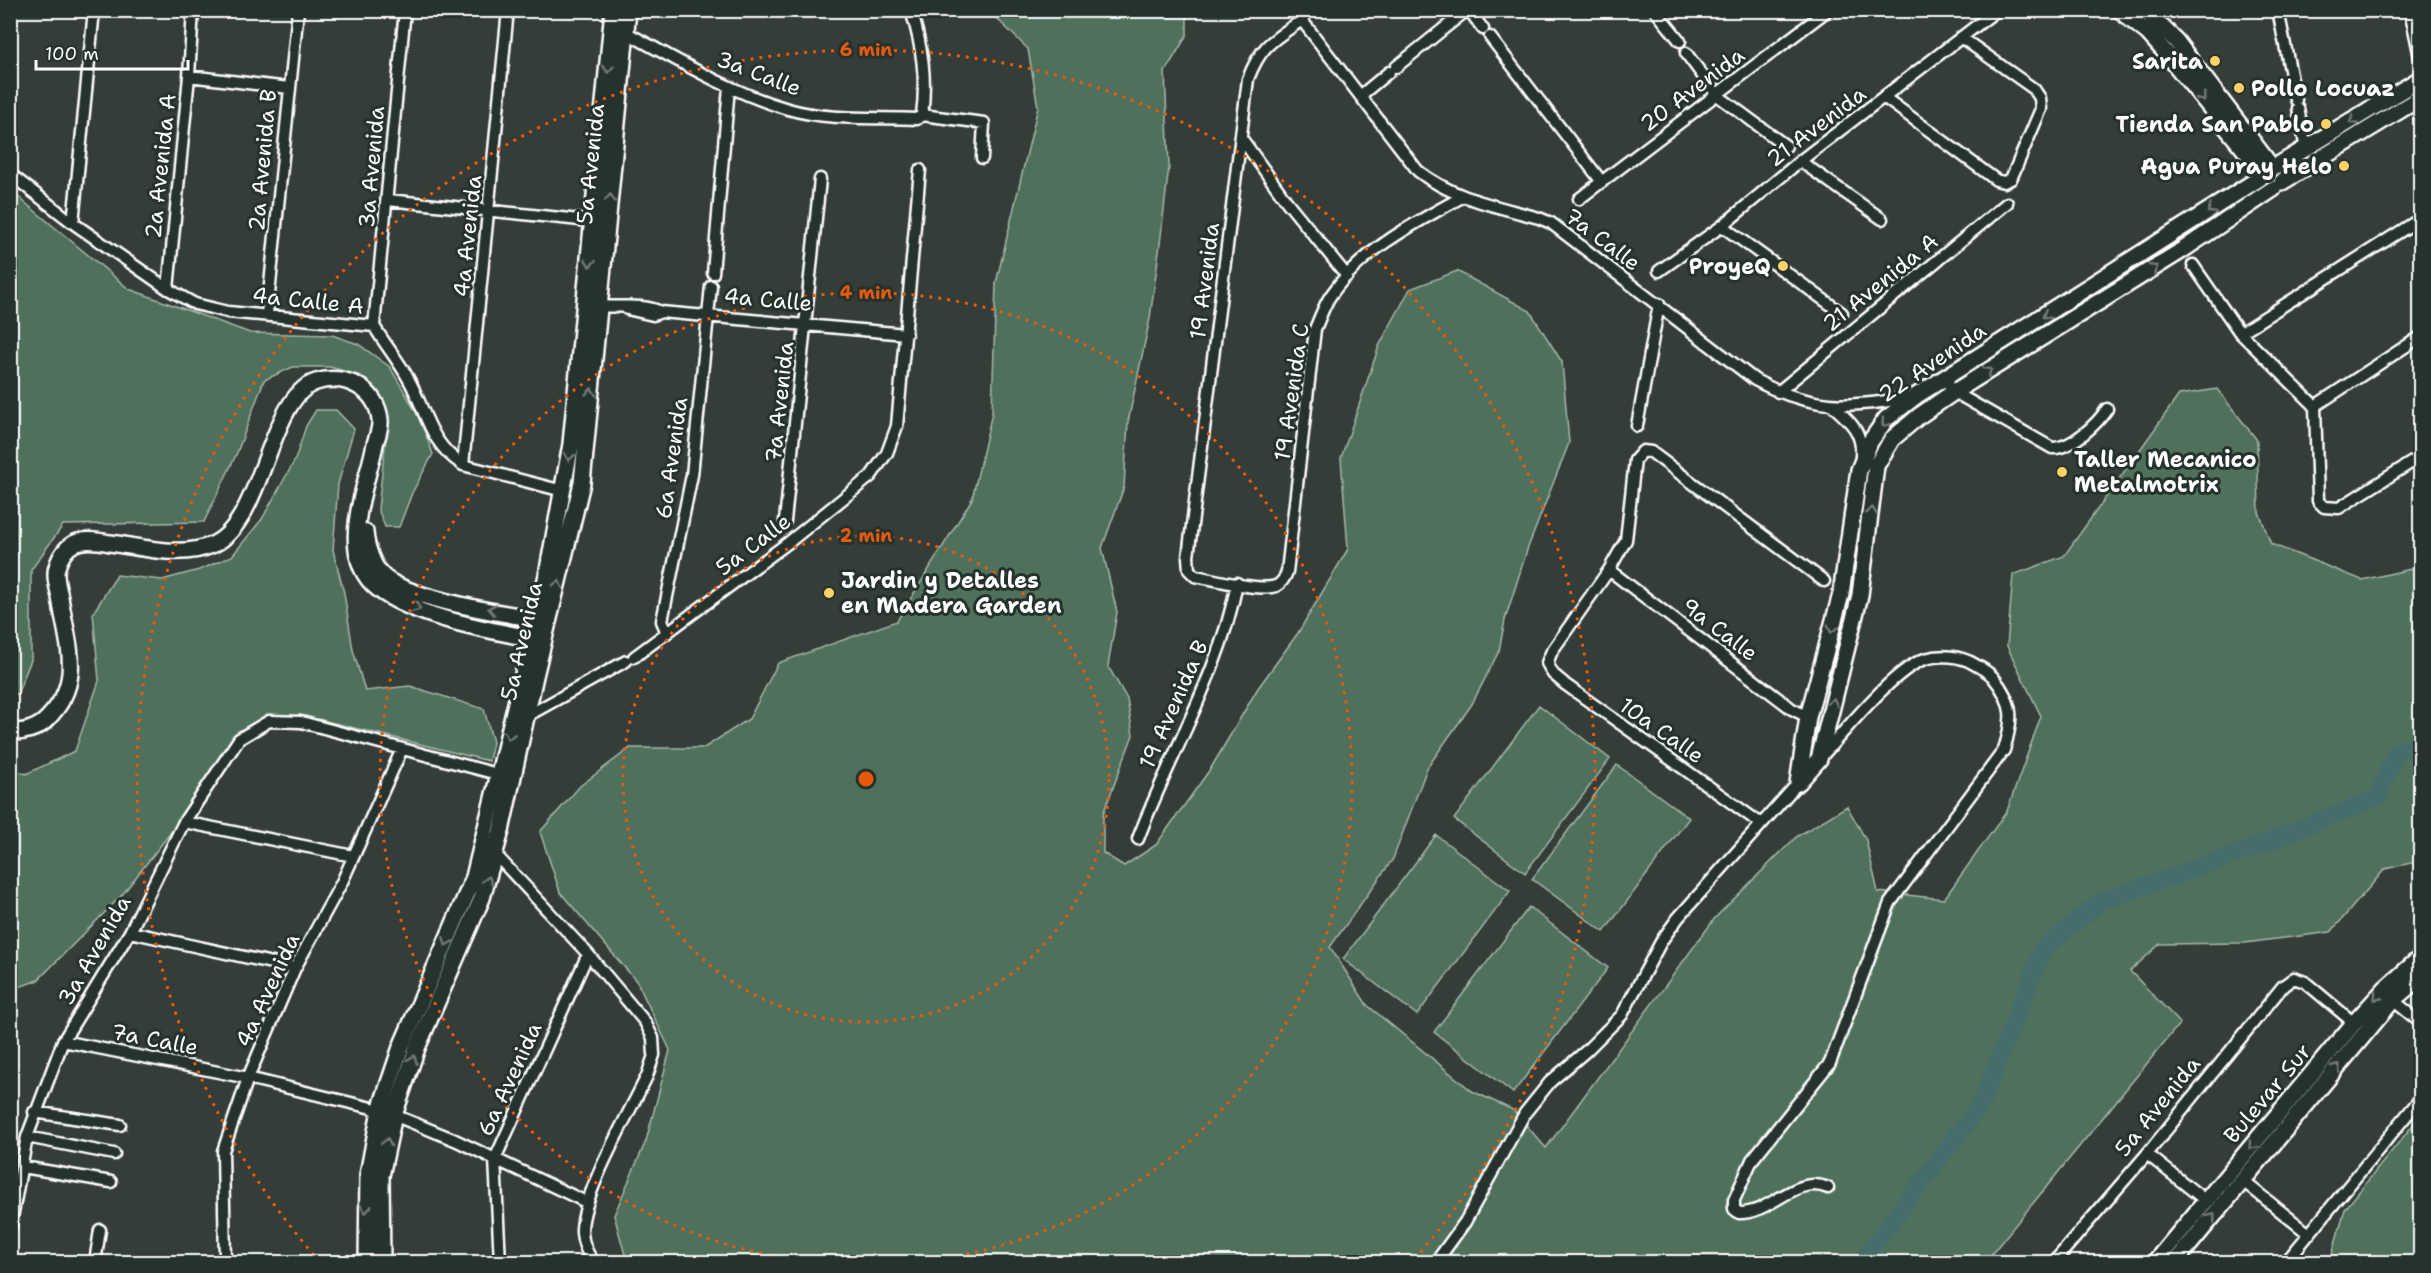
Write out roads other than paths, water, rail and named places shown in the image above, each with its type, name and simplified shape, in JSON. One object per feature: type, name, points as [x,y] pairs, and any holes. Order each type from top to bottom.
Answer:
[{"type":"main road","name":"5a Avenida","points":[[472,905],[501,775],[582,483],[599,306],[600,223],[613,10]]},
{"type":"main road","name":"5a Avenida","points":[[543,619],[572,435],[628,10]]},
{"type":"main road","points":[[2118,10],[2148,33],[2267,170],[2283,175],[2277,186],[2266,188],[2267,170],[2176,41],[2145,10]]},
{"type":"main road","name":"22 Avenida","points":[[1798,783],[1808,717],[1841,594],[1859,470],[1870,442],[1886,419],[1916,396],[2172,236],[2267,170],[2421,79]]},
{"type":"main road","name":"22 Avenida","points":[[1819,759],[1860,595],[1876,466],[1892,439],[1919,416],[1954,392],[2181,251],[2277,186],[2421,98]]},
{"type":"main road","points":[[2172,236],[2181,251]]},
{"type":"main road","points":[[10,731],[17,733],[41,725],[61,705],[69,690],[71,670],[56,571],[63,553],[75,542],[97,541],[188,553],[216,544],[239,522],[294,397],[314,382],[334,378],[354,382],[374,400],[380,420],[356,536],[360,564],[376,587],[402,602],[445,619],[538,639]]},
{"type":"main road","points":[[363,497],[366,545],[383,577],[406,590],[543,619]]},
{"type":"main road","points":[[10,724],[27,724],[48,711],[59,697],[64,682],[64,669],[48,573],[55,552],[80,535],[93,534],[192,545],[206,541],[232,520],[248,500]]},
{"type":"main road","points":[[1841,594],[1860,595]]},
{"type":"main road","name":"5a Avenida","points":[[367,1263],[375,1176],[387,1112],[417,1048],[472,905],[495,854],[526,716],[538,639]]},
{"type":"main road","points":[[1798,783],[1819,759]]},
{"type":"main road","name":"Bulevar Sur","points":[[2155,1263],[2354,1023],[2386,988],[2421,958]]},
{"type":"main road","name":"Bulevar Sur","points":[[2175,1263],[2393,1000],[2421,977]]},
{"type":"main road","name":"5a Avenida","points":[[375,1176],[382,1263]]},
{"type":"street","points":[[73,224],[94,10]]},
{"type":"street","name":"2a Avenida A","points":[[168,289],[189,76],[193,10]]},
{"type":"street","name":"2a Avenida B","points":[[267,314],[298,10]]},
{"type":"street","name":"3a Avenida","points":[[374,326],[405,10]]},
{"type":"street","name":"4a Avenida","points":[[463,465],[508,10]]},
{"type":"street","points":[[911,10],[921,43],[925,69],[922,115]]},
{"type":"street","name":"7a Calle","points":[[1294,10],[1418,171],[1438,186],[1462,197],[1551,223],[1755,380],[1778,392],[1834,407],[1873,404],[1916,396]]},
{"type":"street","points":[[1360,96],[1468,10],[1602,182]]},
{"type":"street","points":[[1655,10],[1680,41]]},
{"type":"street","name":"20 Avenida","points":[[1579,199],[1828,10]]},
{"type":"street","name":"21 Avenida","points":[[1659,272],[1722,226],[1800,161],[1997,10]]},
{"type":"street","points":[[2278,10],[2306,149]]},
{"type":"street","points":[[2410,10],[2421,57]]},
{"type":"street","name":"19 Avenida","points":[[1238,583],[1195,576],[1189,570],[1190,534],[1248,79],[1257,57],[1268,44],[1302,20]]},
{"type":"street","name":"3a Calle","points":[[626,32],[729,87],[789,109],[827,116],[917,119],[922,115],[984,123],[982,158]]},
{"type":"street","points":[[1885,98],[1996,180],[2007,182],[2014,175],[2041,109],[2040,98],[2034,89],[1962,38]]},
{"type":"street","points":[[1686,53],[1717,95],[1786,146]]},
{"type":"street","points":[[189,76],[289,88]]},
{"type":"street","points":[[713,273],[729,87]]},
{"type":"street","points":[[1242,139],[1287,201],[1347,276]]},
{"type":"street","points":[[1800,161],[1882,219]]},
{"type":"street","name":"5a Calle","points":[[526,716],[630,659],[871,476],[887,453],[897,426],[920,170]]},
{"type":"street","name":"4a Calle A","points":[[10,174],[73,224],[168,289],[195,304],[228,312],[374,326],[409,380],[433,436],[451,457],[463,465],[562,491]]},
{"type":"street","name":"7a Avenida","points":[[785,521],[807,325],[820,179]]},
{"type":"street","name":"19 Avenida C","points":[[1238,583],[1263,587],[1278,585],[1287,572],[1315,329],[1330,296],[1347,276],[1398,233],[1462,197]]},
{"type":"street","points":[[388,201],[600,223]]},
{"type":"street","name":"21 Avenida A","points":[[1778,392],[2007,203]]},
{"type":"street","points":[[2240,333],[2421,219]]},
{"type":"street","points":[[1722,226],[1842,313]]},
{"type":"street","points":[[2193,265],[2240,333],[2314,406],[2318,501],[2324,507],[2339,508],[2421,457]]},
{"type":"street","name":"6a Avenida","points":[[667,633],[662,621],[692,475],[711,286]]},
{"type":"street","points":[[1637,426],[1659,304]]},
{"type":"street","name":"4a Calle","points":[[599,306],[626,308],[653,315],[661,312],[906,334]]},
{"type":"street","points":[[2314,406],[2421,337]]},
{"type":"street","points":[[1944,379],[1954,392],[2052,448],[2066,445],[2099,421],[2107,410]]},
{"type":"street","name":"7a Calle","points":[[1834,407],[1854,425],[1862,443],[1859,470]]},
{"type":"street","points":[[1609,570],[1626,540],[1635,460],[1641,452],[1651,452],[1824,581]]},
{"type":"street","name":"10a Calle","points":[[1609,570],[1552,651],[1547,663],[1553,674],[1760,823]]},
{"type":"street","name":"9a Calle","points":[[1609,570],[1792,709],[1808,717]]},
{"type":"street","name":"19 Avenida B","points":[[1138,839],[1159,783],[1224,640],[1238,583]]},
{"type":"street","points":[[1819,759],[1878,696],[1924,659],[1946,656],[1969,661],[1992,675],[2008,700],[2012,721],[2004,750],[1890,903],[1830,1064],[1752,1160],[1733,1204],[1739,1213],[1751,1213],[1787,1192],[1815,1186],[1828,1188]]},
{"type":"street","name":"3a Avenida","points":[[10,1228],[34,1112],[63,1041],[130,932],[184,822],[239,739],[269,721],[301,722],[402,749]]},
{"type":"street","points":[[402,749],[501,775]]},
{"type":"street","name":"4a Avenida","points":[[225,1263],[223,1152],[248,1078],[295,968],[326,913],[402,749]]},
{"type":"street","points":[[1436,1263],[1465,1222],[1526,1113],[1550,1082],[1586,1051],[1622,1015],[1662,940],[1696,895],[1798,783]]},
{"type":"street","points":[[184,822],[353,856]]},
{"type":"street","points":[[495,854],[588,954],[645,1022],[653,1038],[654,1055],[647,1076],[586,1202],[582,1231],[585,1250],[594,1263]]},
{"type":"street","points":[[130,932],[295,968]]},
{"type":"street","name":"6a Avenida","points":[[500,1263],[495,1159],[588,954]]},
{"type":"street","name":"5a Avenida","points":[[2054,1263],[2147,1154],[2283,986],[2294,978],[2305,982],[2354,1023]]},
{"type":"street","points":[[2393,1000],[2421,1022]]},
{"type":"street","name":"7a Calle","points":[[63,1041],[248,1078],[387,1112],[586,1202]]},
{"type":"street","points":[[2286,1263],[2421,1099]]},
{"type":"street","points":[[34,1112],[120,1125]]},
{"type":"street","points":[[27,1137],[114,1154]]},
{"type":"street","points":[[2147,1154],[2206,1202]]},
{"type":"street","points":[[23,1167],[111,1182]]},
{"type":"street","points":[[2243,1180],[2309,1234]]},
{"type":"street","points":[[95,1263],[100,1230]]},
{"type":"waterway","points":[[1861,1262],[1981,1104],[2043,949],[2100,902],[2253,848],[2378,797],[2396,751],[2420,745]]},
{"type":"place","name":"Sarita","points":[[2215,61]]},
{"type":"place","name":"Pollo Locuaz","points":[[2239,88]]},
{"type":"place","name":"Tienda San Pablo","points":[[2326,124]]},
{"type":"place","name":"Agua Puray Helo","points":[[2344,166]]},
{"type":"place","name":"ProyeQ","points":[[1783,266]]},
{"type":"place","name":"Taller Mecanico Metalmotrix","points":[[2062,472]]},
{"type":"place","name":"Jardin y Detalles en Madera Garden","points":[[829,593]]}]
